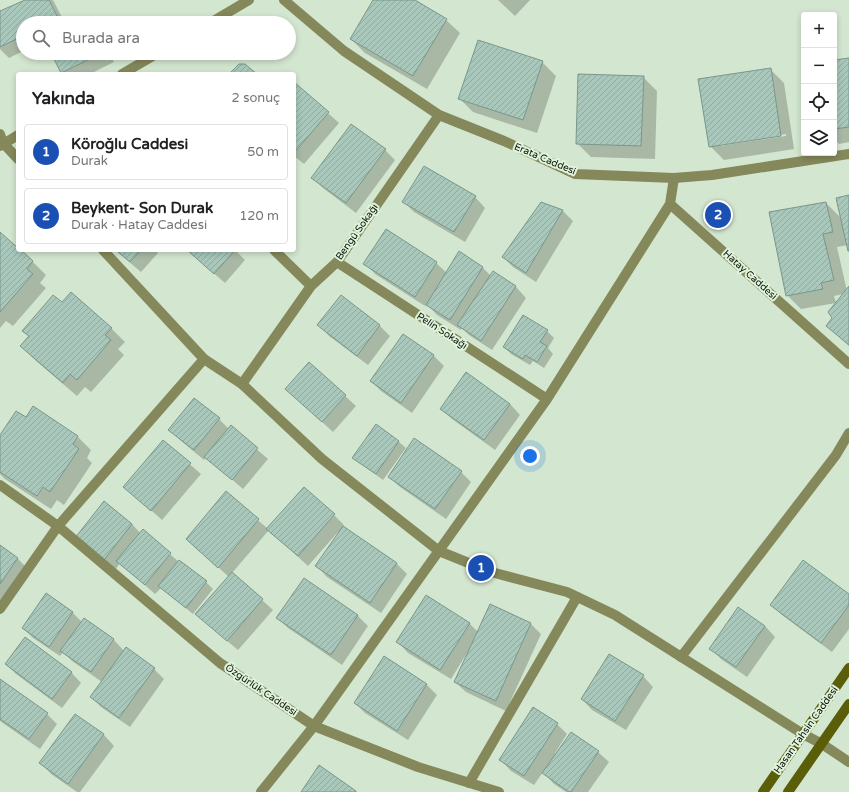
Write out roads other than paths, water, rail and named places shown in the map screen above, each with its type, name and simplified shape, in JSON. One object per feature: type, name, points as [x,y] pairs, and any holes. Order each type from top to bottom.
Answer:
[{"type":"main road","name":"Hasan Tahsin Caddesi","points":[[763,792],[849,668]]},
{"type":"main road","name":"Hasan Tahsin Caddesi","points":[[788,792],[849,704]]},
{"type":"street","points":[[222,16],[249,0]]},
{"type":"street","name":"Erata Caddesi","points":[[284,0],[344,51],[439,115],[504,141],[575,174],[674,178],[712,175],[849,154]]},
{"type":"street","points":[[125,72],[146,60]]},
{"type":"street","name":"Bengü Sokağı","points":[[242,384],[311,286],[337,262],[439,115]]},
{"type":"street","points":[[16,136],[1,141],[16,157]]},
{"type":"street","points":[[261,792],[314,726],[547,399],[670,204],[674,178]]},
{"type":"street","name":"Hatay Caddesi","points":[[670,204],[849,364]]},
{"type":"street","points":[[105,252],[204,359],[242,384],[322,459],[439,551],[491,572],[567,592],[615,616],[803,734],[822,744],[846,760],[849,766]]},
{"type":"street","points":[[276,252],[311,286]]},
{"type":"street","name":"Pelin Sokağı","points":[[337,262],[547,399]]},
{"type":"street","points":[[0,610],[58,526],[204,359]]},
{"type":"street","points":[[681,657],[836,455],[849,433]]},
{"type":"street","name":"Özgürlük Caddesi","points":[[0,485],[58,526],[220,663],[314,726],[418,767],[486,790],[499,792]]},
{"type":"street","points":[[469,783],[577,597]]},
{"type":"place","name":"Beykent- Son Durak","points":[[718,215]]},
{"type":"place","name":"Köroğlu Caddesi","points":[[481,568]]}]
